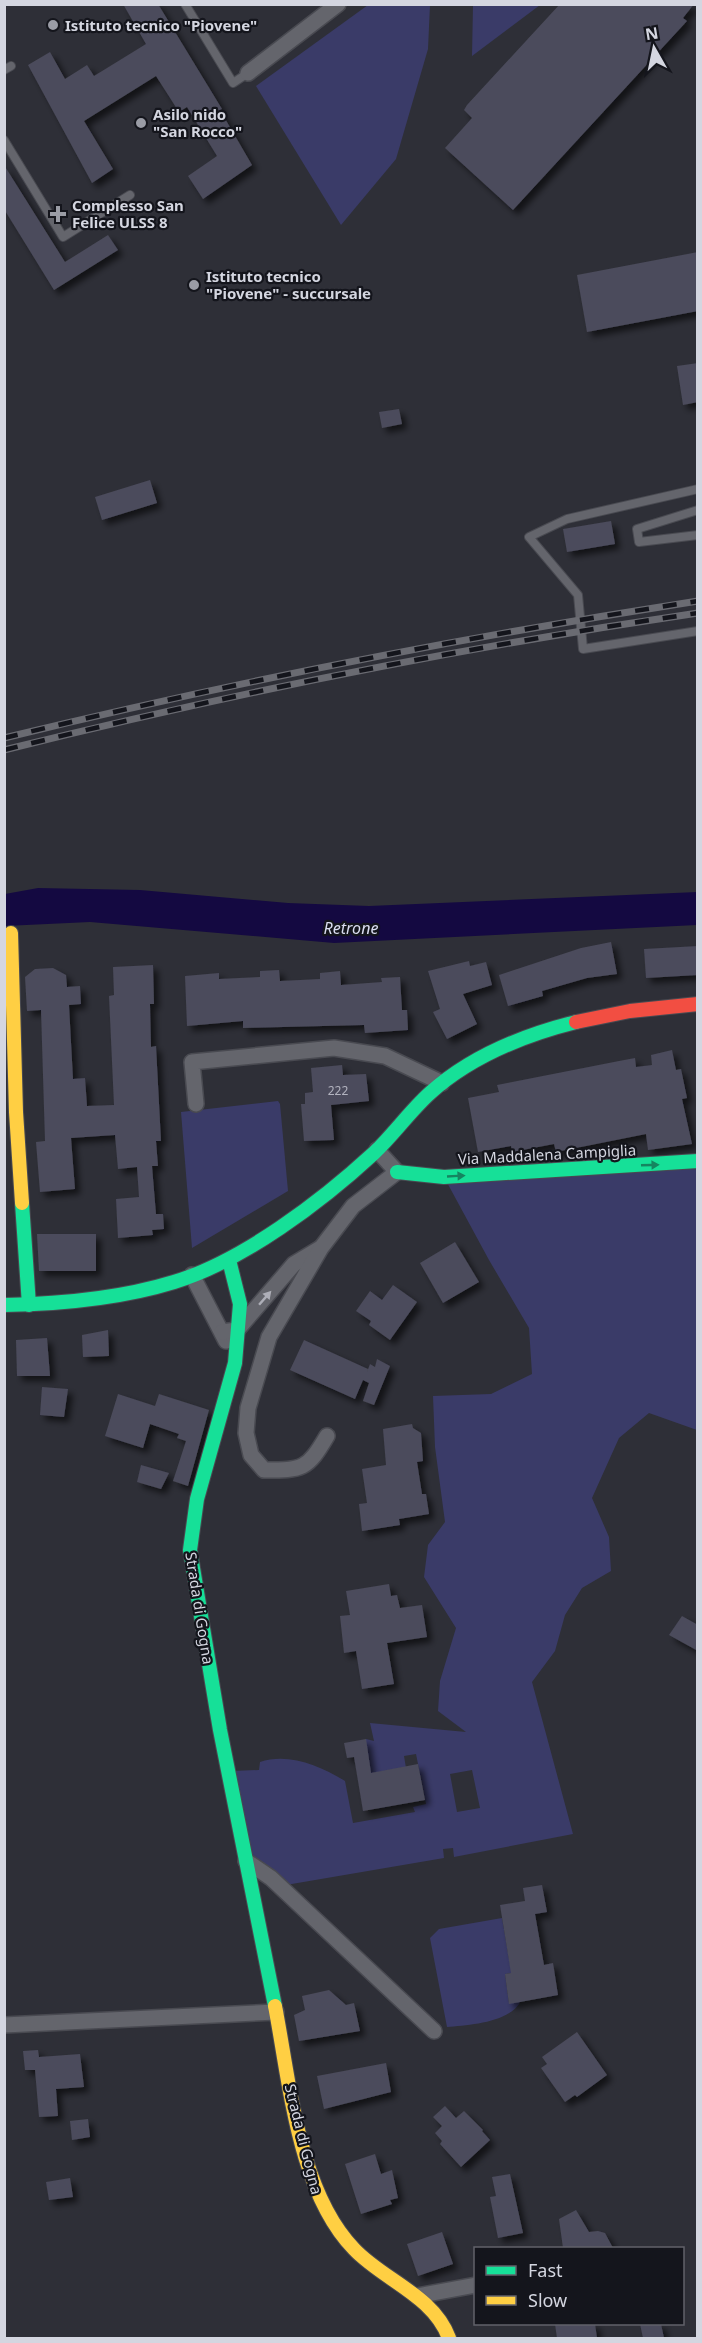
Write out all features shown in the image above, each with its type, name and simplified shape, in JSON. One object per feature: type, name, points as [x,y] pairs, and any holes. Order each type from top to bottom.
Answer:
[{"type":"street","points":[[248,73],[338,4]]},
{"type":"street","points":[[11,933],[16,1112],[29,1305]]},
{"type":"street","points":[[4,1305],[95,1300],[142,1292],[229,1260],[289,1220],[376,1150],[406,1114],[442,1083],[513,1044],[548,1030],[621,1012],[698,1004]]},
{"type":"street","points":[[196,1104],[192,1062],[334,1048],[385,1056],[442,1083]]},
{"type":"street","points":[[327,1436],[313,1461],[294,1470],[264,1470],[251,1455],[246,1433],[248,1408],[269,1337],[321,1248],[353,1206],[398,1172],[376,1150]]},
{"type":"street","name":"Via Maddalena Campiglia","points":[[398,1172],[444,1177],[698,1161]]},
{"type":"street","points":[[222,1332],[237,1330],[294,1264],[321,1248]]},
{"type":"street","name":"Strada di Gogna","points":[[229,1260],[240,1304],[235,1363],[197,1499],[191,1527],[190,1550],[220,1730],[305,2157],[313,2186],[324,2210],[354,2250],[417,2296],[446,2330],[449,2338]]},
{"type":"street","points":[[192,1275],[234,1357]]},
{"type":"street","points":[[246,1861],[271,1878],[434,2031]]},
{"type":"street","points":[[4,2025],[276,2013]]},
{"type":"street","points":[[417,2296],[474,2285]]},
{"type":"lane","points":[[185,4],[233,83],[248,73]]},
{"type":"lane","points":[[4,140],[63,237],[130,195]]},
{"type":"lane","points":[[698,489],[567,519],[529,537],[578,595],[583,649],[698,631]]},
{"type":"lane","points":[[698,510],[637,529],[639,542],[698,535]]},
{"type":"shaded area","points":[[473,4],[540,5],[472,56]]},
{"type":"shaded area","points":[[368,5],[430,5],[428,49],[396,159],[341,225],[256,86]]},
{"type":"shaded area","points":[[278,1101],[288,1191],[192,1248],[181,1112]]},
{"type":"shaded area","points":[[697,1161],[697,1430],[649,1413],[619,1438],[592,1498],[609,1537],[611,1571],[582,1588],[565,1615],[555,1651],[532,1682],[573,1834],[454,1857],[453,1848],[443,1849],[444,1858],[280,1886],[249,1859],[232,1771],[259,1770],[260,1762],[271,1759],[304,1762],[326,1770],[345,1781],[353,1823],[415,1812],[413,1807],[426,1804],[416,1754],[404,1756],[406,1768],[365,1774],[366,1739],[374,1741],[370,1723],[466,1732],[438,1711],[440,1681],[456,1628],[424,1577],[428,1545],[445,1522],[435,1447],[433,1396],[491,1394],[532,1374],[529,1328],[444,1177]],"holes":[[[472,1770],[480,1808],[457,1812],[450,1774]]]},
{"type":"shaded area","points":[[502,1918],[509,1959],[523,1971],[505,1974],[509,2003],[521,2001],[507,2014],[488,2022],[447,2027],[430,1938],[439,1929]]},
{"type":"water","name":"Retrone","points":[[38,888],[140,890],[288,903],[369,906],[698,892],[697,925],[334,943],[90,922],[5,926],[5,894]]},
{"type":"building","points":[[123,4],[158,4],[222,109],[220,110],[252,165],[203,199],[188,176],[217,156],[187,107],[179,112],[156,76],[84,121],[113,169],[92,183],[28,65],[50,52],[65,79],[87,65],[94,76],[146,44]]},
{"type":"building","points":[[560,4],[694,4],[683,18],[687,21],[513,210],[445,148],[472,118],[464,110],[467,105]]},
{"type":"building","points":[[4,165],[65,262],[108,235],[118,250],[54,290],[4,209]]},
{"type":"building","points":[[698,252],[698,311],[587,332],[577,275]]},
{"type":"building","points":[[698,363],[698,402],[683,405],[677,366]]},
{"type":"building","points":[[399,409],[402,424],[382,428],[379,412]]},
{"type":"building","points":[[150,480],[157,503],[102,520],[95,497]]},
{"type":"building","points":[[611,521],[615,544],[567,552],[563,529]]},
{"type":"building","points":[[611,942],[617,974],[587,978],[542,991],[543,996],[508,1006],[499,975],[581,948]]},
{"type":"building","points":[[698,946],[698,975],[646,978],[644,949]]},
{"type":"building","points":[[469,961],[470,966],[486,962],[492,985],[463,994],[477,1024],[447,1039],[433,1012],[440,1009],[428,971]]},
{"type":"building","points":[[153,965],[154,1004],[150,1004],[151,1047],[156,1046],[161,1141],[156,1141],[158,1166],[152,1166],[156,1214],[163,1214],[164,1229],[152,1230],[153,1235],[118,1238],[116,1199],[139,1197],[137,1167],[118,1169],[115,1135],[71,1138],[75,1189],[40,1192],[36,1142],[45,1141],[41,1010],[27,1011],[25,977],[35,969],[53,968],[66,975],[67,987],[80,986],[81,1004],[69,1005],[73,1079],[85,1078],[87,1106],[114,1105],[109,996],[114,995],[113,967]]},
{"type":"building","points":[[279,970],[280,981],[320,979],[320,973],[340,971],[341,985],[382,982],[381,978],[400,977],[402,1010],[407,1010],[408,1030],[365,1033],[364,1025],[243,1028],[243,1021],[187,1026],[185,976],[219,973],[219,979],[260,977],[260,971]]},
{"type":"building","points":[[672,1050],[676,1070],[681,1069],[687,1098],[682,1099],[692,1144],[648,1150],[646,1134],[556,1152],[554,1144],[512,1152],[511,1146],[478,1152],[468,1098],[499,1092],[497,1085],[635,1058],[636,1067],[652,1065],[651,1055]]},
{"type":"building","points":[[342,1065],[343,1075],[366,1074],[369,1101],[331,1105],[334,1140],[304,1141],[301,1104],[305,1104],[305,1093],[313,1092],[311,1068]]},
{"type":"building","points":[[37,1234],[96,1234],[96,1271],[39,1271]]},
{"type":"building","points":[[455,1242],[479,1282],[443,1303],[420,1263]]},
{"type":"building","points":[[393,1285],[417,1302],[390,1340],[369,1325],[371,1321],[356,1311],[370,1291],[382,1300]]},
{"type":"building","points":[[108,1330],[109,1356],[83,1357],[82,1335]]},
{"type":"building","points":[[47,1338],[50,1376],[17,1376],[16,1340]]},
{"type":"building","points":[[304,1340],[368,1369],[367,1372],[370,1364],[375,1367],[377,1359],[390,1366],[374,1405],[363,1401],[369,1383],[363,1380],[355,1399],[290,1370]]},
{"type":"building","points":[[42,1387],[68,1389],[64,1417],[40,1415]]},
{"type":"building","points":[[118,1394],[155,1406],[159,1394],[209,1410],[188,1486],[173,1481],[186,1441],[177,1438],[179,1434],[150,1424],[143,1448],[105,1436]]},
{"type":"building","points":[[412,1424],[413,1428],[421,1433],[423,1461],[417,1462],[422,1494],[426,1494],[429,1514],[399,1519],[400,1525],[362,1531],[359,1504],[367,1503],[362,1469],[386,1465],[383,1429]]},
{"type":"building","points":[[141,1465],[169,1473],[161,1489],[137,1482]]},
{"type":"building","points":[[389,1584],[391,1596],[397,1595],[400,1608],[422,1605],[427,1637],[387,1643],[394,1684],[362,1689],[356,1651],[344,1653],[340,1616],[350,1615],[346,1591]]},
{"type":"building","points":[[682,1616],[698,1625],[698,1651],[669,1635]]},
{"type":"building","points":[[366,1739],[371,1773],[418,1764],[425,1800],[363,1811],[354,1757],[347,1758],[344,1743]]},
{"type":"building","points":[[542,1885],[547,1912],[535,1914],[544,1965],[553,1963],[558,1995],[509,2004],[505,1974],[511,1973],[500,1905],[525,1901],[523,1888]]},
{"type":"building","points":[[329,1990],[346,2005],[354,2003],[360,2031],[299,2041],[294,2015],[305,2010],[302,1996]]},
{"type":"building","points":[[577,2032],[607,2075],[577,2097],[575,2095],[565,2102],[541,2068],[547,2064],[542,2057]]},
{"type":"building","points":[[38,2050],[39,2057],[80,2054],[84,2087],[56,2089],[58,2116],[39,2117],[35,2070],[25,2070],[23,2051]]},
{"type":"building","points":[[386,2063],[391,2092],[324,2109],[317,2076]]},
{"type":"building","points":[[445,2106],[456,2118],[464,2111],[490,2140],[461,2167],[440,2144],[442,2141],[435,2133],[442,2126],[433,2117]]},
{"type":"building","points":[[88,2119],[90,2137],[72,2140],[70,2121]]},
{"type":"building","points":[[375,2154],[381,2174],[392,2170],[398,2198],[390,2200],[392,2204],[361,2214],[345,2164]]},
{"type":"building","points":[[510,2174],[523,2233],[498,2238],[490,2197],[496,2196],[492,2177]]},
{"type":"building","points":[[70,2178],[73,2197],[49,2200],[46,2182]]},
{"type":"building","points":[[576,2210],[589,2232],[605,2233],[612,2247],[563,2247],[559,2219]]},
{"type":"building","points":[[442,2232],[453,2264],[418,2276],[407,2244]]},
{"type":"building","points":[[555,2325],[595,2325],[597,2338],[557,2338]]},
{"type":"building","points":[[640,2325],[661,2325],[664,2338],[643,2338]]},
{"type":"railway","points":[[4,738],[177,698],[436,645],[698,601]]},
{"type":"railway","points":[[4,750],[176,709],[349,673],[610,626],[698,613]]},
{"type":"traffic: fast","points":[[4,1305],[69,1302],[132,1293],[174,1282],[227,1260],[280,1228],[331,1190],[374,1153],[430,1093],[462,1069],[518,1041],[576,1022]]},
{"type":"traffic: fast","points":[[397,1172],[444,1177],[698,1161]]},
{"type":"traffic: fast","points":[[22,1203],[29,1305]]},
{"type":"traffic: fast","points":[[229,1260],[240,1304],[235,1363],[197,1499],[190,1550],[220,1730],[275,2006]]},
{"type":"traffic: slow","points":[[11,933],[16,1112],[22,1203]]},
{"type":"traffic: slow","points":[[275,2006],[299,2135],[320,2197],[335,2225],[354,2249],[420,2299],[442,2323],[449,2338]]},
{"type":"traffic: jam","points":[[576,1022],[630,1011],[698,1004]]},
{"type":"place","name":"Istituto tecnico \"Piovene\"","points":[[53,25]]},
{"type":"place","name":"Asilo nido \"San Rocco\"","points":[[141,123]]},
{"type":"place","name":"Complesso San Felice ULSS 8","points":[[58,214]]},
{"type":"place","name":"Istituto tecnico \"Piovene\" - succursale","points":[[194,285]]}]
